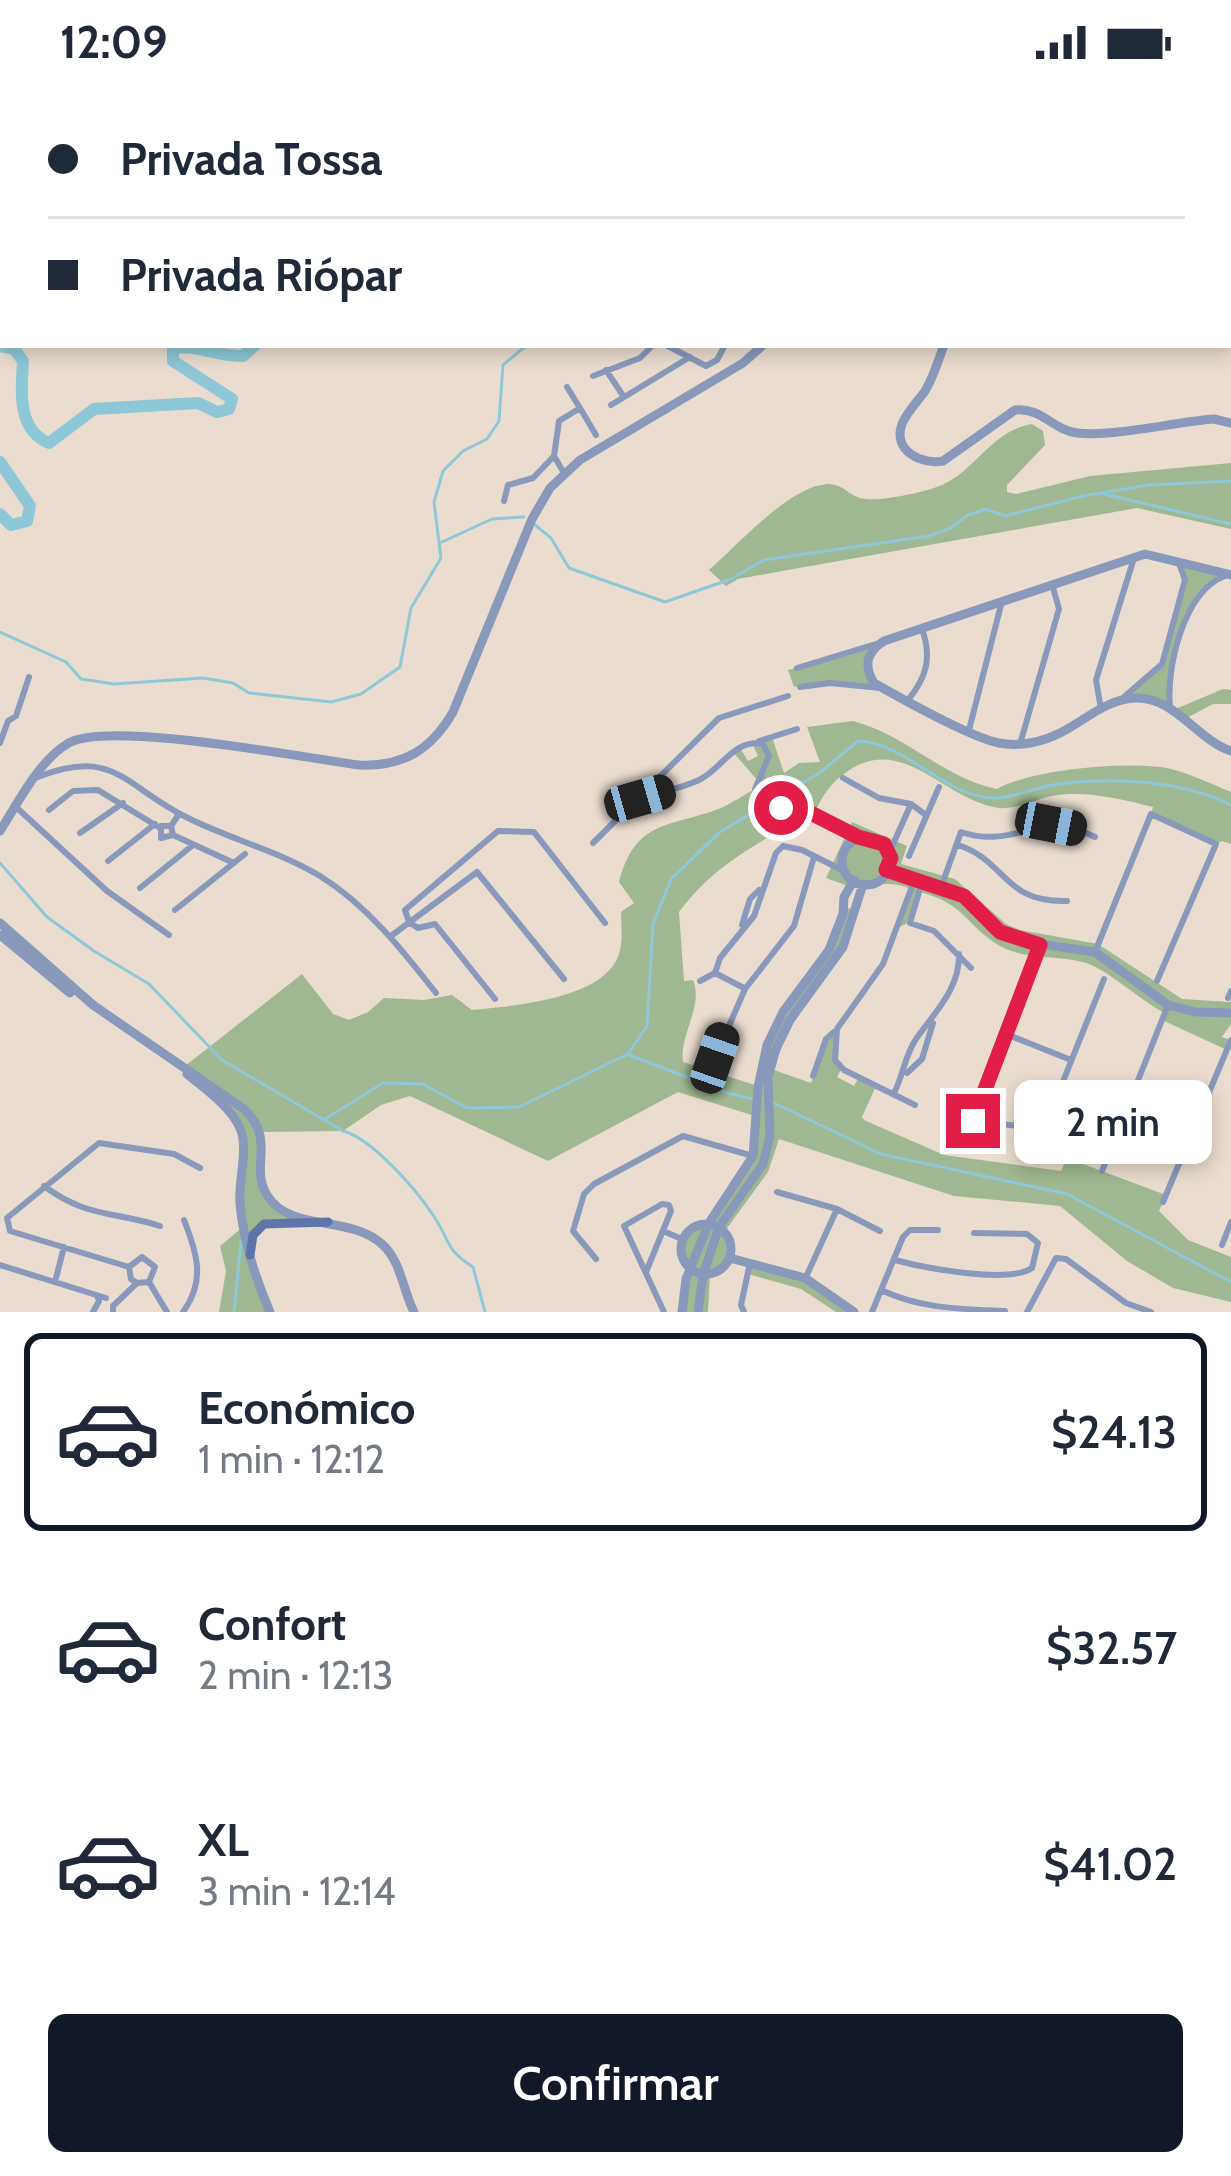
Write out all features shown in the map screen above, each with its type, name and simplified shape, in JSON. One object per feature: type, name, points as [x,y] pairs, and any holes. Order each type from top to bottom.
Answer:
[{"type":"main road","points":[[250,1255],[253,1235],[264,1224],[328,1222]]},
{"type":"street","points":[[593,376],[640,358],[650,348]]},
{"type":"street","points":[[672,348],[720,377]]},
{"type":"street","points":[[706,366],[717,360],[723,348]]},
{"type":"street","points":[[1,826],[54,753],[70,741],[106,734],[378,766],[418,753],[440,733],[453,712],[540,501],[564,472],[759,348]]},
{"type":"street","points":[[943,348],[934,375],[902,425],[900,439],[905,450],[930,464],[944,461],[1015,410],[1041,413],[1073,433],[1214,419],[1231,423]]},
{"type":"street","points":[[611,405],[690,357]]},
{"type":"street","points":[[717,360],[720,377]]},
{"type":"street","points":[[605,369],[623,398]]},
{"type":"street","points":[[567,387],[596,435]]},
{"type":"street","points":[[504,501],[508,485],[533,478],[554,456],[560,421],[580,408]]},
{"type":"street","points":[[554,456],[564,472]]},
{"type":"street","points":[[797,668],[1145,554],[1230,574]]},
{"type":"street","points":[[1101,709],[1096,680],[1134,558]]},
{"type":"street","points":[[884,641],[867,659],[874,683],[996,742],[1043,741],[1120,700],[1162,664],[1185,580],[1178,560]]},
{"type":"street","points":[[1170,707],[1171,668],[1194,597],[1212,581],[1230,574]]},
{"type":"street","points":[[1020,744],[1059,609],[1052,584]]},
{"type":"street","points":[[969,730],[1002,601]]},
{"type":"street","points":[[908,700],[928,666],[922,629]]},
{"type":"street","points":[[0,743],[4,719],[16,716],[29,677]]},
{"type":"street","points":[[800,687],[830,683],[885,689]]},
{"type":"street","points":[[593,843],[719,718],[788,696]]},
{"type":"street","points":[[1120,700],[1155,700],[1231,751]]},
{"type":"street","points":[[640,798],[701,780],[735,750],[797,729]]},
{"type":"street","points":[[756,742],[769,756],[755,789],[761,801],[772,808],[791,803]]},
{"type":"street","points":[[34,779],[78,764],[93,764],[120,774],[180,814],[322,877],[391,936],[436,993]]},
{"type":"street","points":[[761,776],[791,803],[858,837],[884,844],[890,851]]},
{"type":"street","points":[[843,778],[879,797],[911,804],[926,815]]},
{"type":"street","points":[[49,810],[83,788],[98,790],[157,826],[234,863]]},
{"type":"street","points":[[909,856],[939,788]]},
{"type":"street","points":[[80,833],[123,803]]},
{"type":"street","points":[[698,1312],[714,1225],[763,1164],[758,1087],[767,1045],[783,1012],[829,950],[848,915],[844,898],[858,885],[876,885],[886,870],[911,804]]},
{"type":"street","points":[[16,807],[107,891],[169,935]]},
{"type":"street","points":[[157,826],[166,840],[180,814]]},
{"type":"street","points":[[1096,952],[1150,814],[1216,844],[1157,981]]},
{"type":"street","points":[[941,886],[962,832],[1010,836],[1051,824],[1095,837]]},
{"type":"street","points":[[108,860],[157,826]]},
{"type":"street","points":[[495,999],[435,923],[421,929],[405,915],[409,906],[498,831],[534,832],[605,922]]},
{"type":"street","points":[[970,849],[975,836]]},
{"type":"street","points":[[842,870],[852,841],[858,837]]},
{"type":"street","points":[[898,837],[915,844]]},
{"type":"street","points":[[140,888],[193,844]]},
{"type":"street","points":[[957,844],[970,849],[1027,897],[1067,902]]},
{"type":"street","points":[[700,980],[715,973],[720,958],[754,916],[776,853],[783,847],[791,846],[842,870],[858,885]]},
{"type":"street","points":[[176,910],[245,854]]},
{"type":"street","points":[[715,1058],[745,989],[794,926],[814,856]]},
{"type":"street","points":[[886,870],[964,896],[1000,932],[1040,945],[1096,952],[1168,1005],[1231,1013]]},
{"type":"street","points":[[391,936],[477,872],[564,979]]},
{"type":"street","points":[[911,925],[918,881]]},
{"type":"street","points":[[813,1076],[826,1040],[877,976],[918,881]]},
{"type":"street","points":[[0,923],[93,1005],[244,1109],[261,1132],[267,1196],[288,1214],[362,1229],[395,1261],[414,1312]]},
{"type":"street","points":[[893,934],[911,925],[934,931],[971,968]]},
{"type":"street","points":[[0,935],[77,998],[182,1070],[234,1117],[242,1134],[239,1197],[250,1255],[270,1312]]},
{"type":"street","points":[[973,1121],[1040,945]]},
{"type":"street","points":[[904,1075],[922,1059],[933,1021],[957,976],[959,954]]},
{"type":"street","points":[[715,973],[745,989]]},
{"type":"street","points":[[1044,1129],[1104,979]]},
{"type":"street","points":[[1102,1171],[1168,1005]]},
{"type":"street","points":[[893,1093],[916,1039],[933,1021]]},
{"type":"street","points":[[837,1029],[839,1064],[915,1105]]},
{"type":"street","points":[[1006,1034],[1072,1060]]},
{"type":"street","points":[[1163,1202],[1231,1040]]},
{"type":"street","points":[[1131,1101],[1194,1128]]},
{"type":"street","points":[[959,1120],[1059,1131]]},
{"type":"street","points":[[596,1259],[573,1231],[584,1194],[594,1184],[683,1136],[753,1156]]},
{"type":"street","points":[[129,1267],[10,1231],[7,1218],[99,1143],[174,1154],[200,1168]]},
{"type":"street","points":[[682,1312],[689,1269],[762,1144]]},
{"type":"street","points":[[44,1186],[94,1215],[160,1226]]},
{"type":"street","points":[[777,1192],[838,1209],[880,1231]]},
{"type":"street","points":[[646,1272],[671,1211],[669,1205],[662,1204],[624,1226],[664,1312]]},
{"type":"street","points":[[805,1278],[838,1209]]},
{"type":"street","points":[[184,1220],[199,1273],[196,1295],[187,1312]]},
{"type":"street","points":[[1222,1245],[1231,1222]]},
{"type":"street","points":[[714,1225],[732,1246],[730,1258],[714,1274],[703,1275],[689,1269],[682,1258],[682,1239],[696,1226],[714,1225]]},
{"type":"street","points":[[872,1312],[902,1237],[910,1230],[938,1231]]},
{"type":"street","points":[[663,1231],[682,1239]]},
{"type":"street","points":[[895,1260],[941,1273],[1018,1275],[1032,1268],[1038,1243],[1028,1234],[974,1233]]},
{"type":"street","points":[[56,1280],[64,1247]]},
{"type":"street","points":[[113,1312],[113,1306],[136,1283],[155,1276],[150,1260],[142,1257],[129,1267]]},
{"type":"street","points":[[730,1258],[805,1278],[854,1312]]},
{"type":"street","points":[[1028,1312],[1056,1258],[1066,1259],[1126,1303],[1151,1312]]},
{"type":"street","points":[[744,1312],[741,1305],[751,1261]]},
{"type":"street","points":[[0,1265],[102,1297],[93,1312]]},
{"type":"street","points":[[129,1267],[136,1283]]},
{"type":"street","points":[[149,1282],[167,1312]]},
{"type":"street","points":[[881,1290],[905,1301],[941,1308],[1005,1311]]},
{"type":"green space","points":[[1032,424],[1043,431],[1045,445],[1007,485],[1007,492],[1016,494],[1090,476],[1231,463],[1231,529],[1137,508],[738,579],[726,586],[709,570],[796,495],[827,484],[868,499],[925,491],[954,478],[1006,434]]},
{"type":"green space","points":[[1178,559],[1230,574],[1213,583],[1189,612],[1176,649],[1170,707],[1155,700],[1121,700],[1162,664],[1185,580]]},
{"type":"green space","points":[[873,648],[867,672],[885,689],[830,683],[794,687],[788,670]]},
{"type":"green space","points":[[1231,690],[1231,704],[1213,704],[1183,720],[1173,710]]},
{"type":"green space","points":[[853,721],[890,736],[959,776],[997,789],[1032,776],[1101,766],[1179,771],[1231,792],[1231,844],[1216,844],[1151,814],[1153,807],[1128,801],[1065,794],[999,808],[979,803],[906,764],[868,761],[837,780],[814,814],[791,803],[781,808],[784,828],[727,864],[679,912],[684,981],[693,980],[696,990],[683,1062],[758,1086],[767,1045],[822,961],[845,907],[854,910],[848,936],[790,1020],[771,1069],[811,1083],[827,1039],[836,1032],[835,1060],[842,1068],[837,1077],[854,1086],[859,1077],[876,1086],[864,1120],[944,1155],[1061,1171],[1067,1158],[1166,1195],[1159,1211],[1188,1240],[1231,1257],[1231,1302],[1173,1288],[1127,1261],[1060,1206],[954,1196],[779,1139],[768,1172],[725,1231],[730,1257],[710,1275],[708,1312],[682,1312],[689,1269],[682,1258],[682,1239],[696,1226],[709,1223],[742,1178],[758,1117],[678,1092],[548,1161],[410,1096],[381,1105],[343,1131],[261,1132],[265,1187],[278,1203],[308,1218],[258,1228],[250,1255],[270,1312],[219,1312],[226,1271],[220,1246],[243,1227],[239,1126],[185,1066],[302,974],[333,1014],[349,1020],[384,998],[424,1000],[452,995],[472,1010],[551,999],[590,985],[619,955],[621,912],[634,903],[619,882],[635,846],[657,828],[721,808],[755,789],[758,781],[733,752],[740,748],[748,761],[758,756],[752,743],[772,737],[784,773],[799,763],[820,762],[807,727]]},
{"type":"green space","points":[[852,822],[907,846],[901,864],[955,879],[1006,924],[1098,944],[1182,999],[1231,1002],[1231,1024],[1222,1037],[1231,1040],[1227,1050],[1162,1020],[1165,1013],[1095,967],[1006,949],[935,897],[920,892],[906,924],[899,927],[909,888],[855,880],[851,887],[826,878]]},
{"type":"green space","points":[[751,1261],[805,1278],[853,1312],[836,1312],[801,1289],[748,1274]]},
{"type":"waterway","points":[[9,348],[23,361],[26,419],[49,443],[94,409],[198,403],[217,412],[229,409],[232,399],[173,361],[173,349],[188,348]]},
{"type":"waterway","points":[[188,348],[243,356],[252,348]]},
{"type":"waterway","points":[[0,632],[66,662],[81,679],[114,684],[203,678],[233,683],[249,693],[331,702],[361,694],[400,667],[411,608],[441,558],[434,502],[443,471],[463,451],[487,439],[499,421],[503,365],[523,348]]},
{"type":"waterway","points":[[0,462],[30,506],[27,521],[11,525],[0,514]]},
{"type":"waterway","points":[[535,525],[551,538],[569,568],[665,602],[731,579],[764,560],[929,536],[986,509],[1005,516],[1149,485],[1231,481]]},
{"type":"waterway","points":[[1104,494],[1231,524]]},
{"type":"waterway","points":[[442,542],[492,519],[524,517]]},
{"type":"waterway","points":[[787,790],[817,775],[858,741],[893,751],[976,795],[1002,798],[1058,784],[1124,781],[1191,790],[1231,805]]},
{"type":"waterway","points":[[325,1119],[383,1083],[423,1084],[467,1108],[519,1107],[628,1054],[647,1026],[653,924],[671,879],[720,832],[765,805]]},
{"type":"waterway","points":[[0,863],[47,917],[149,984],[222,1060],[379,1154],[425,1204],[452,1249],[473,1267],[485,1312]]},
{"type":"waterway","points":[[629,1055],[754,1099]]},
{"type":"waterway","points":[[774,1103],[881,1154],[1067,1194],[1231,1282]]},
{"type":"waterway","points":[[234,1312],[241,1242]]},
{"type":"route","points":[[781,808],[791,803],[858,837],[884,844],[891,858],[886,870],[964,896],[1000,932],[1040,945],[973,1121]]}]
